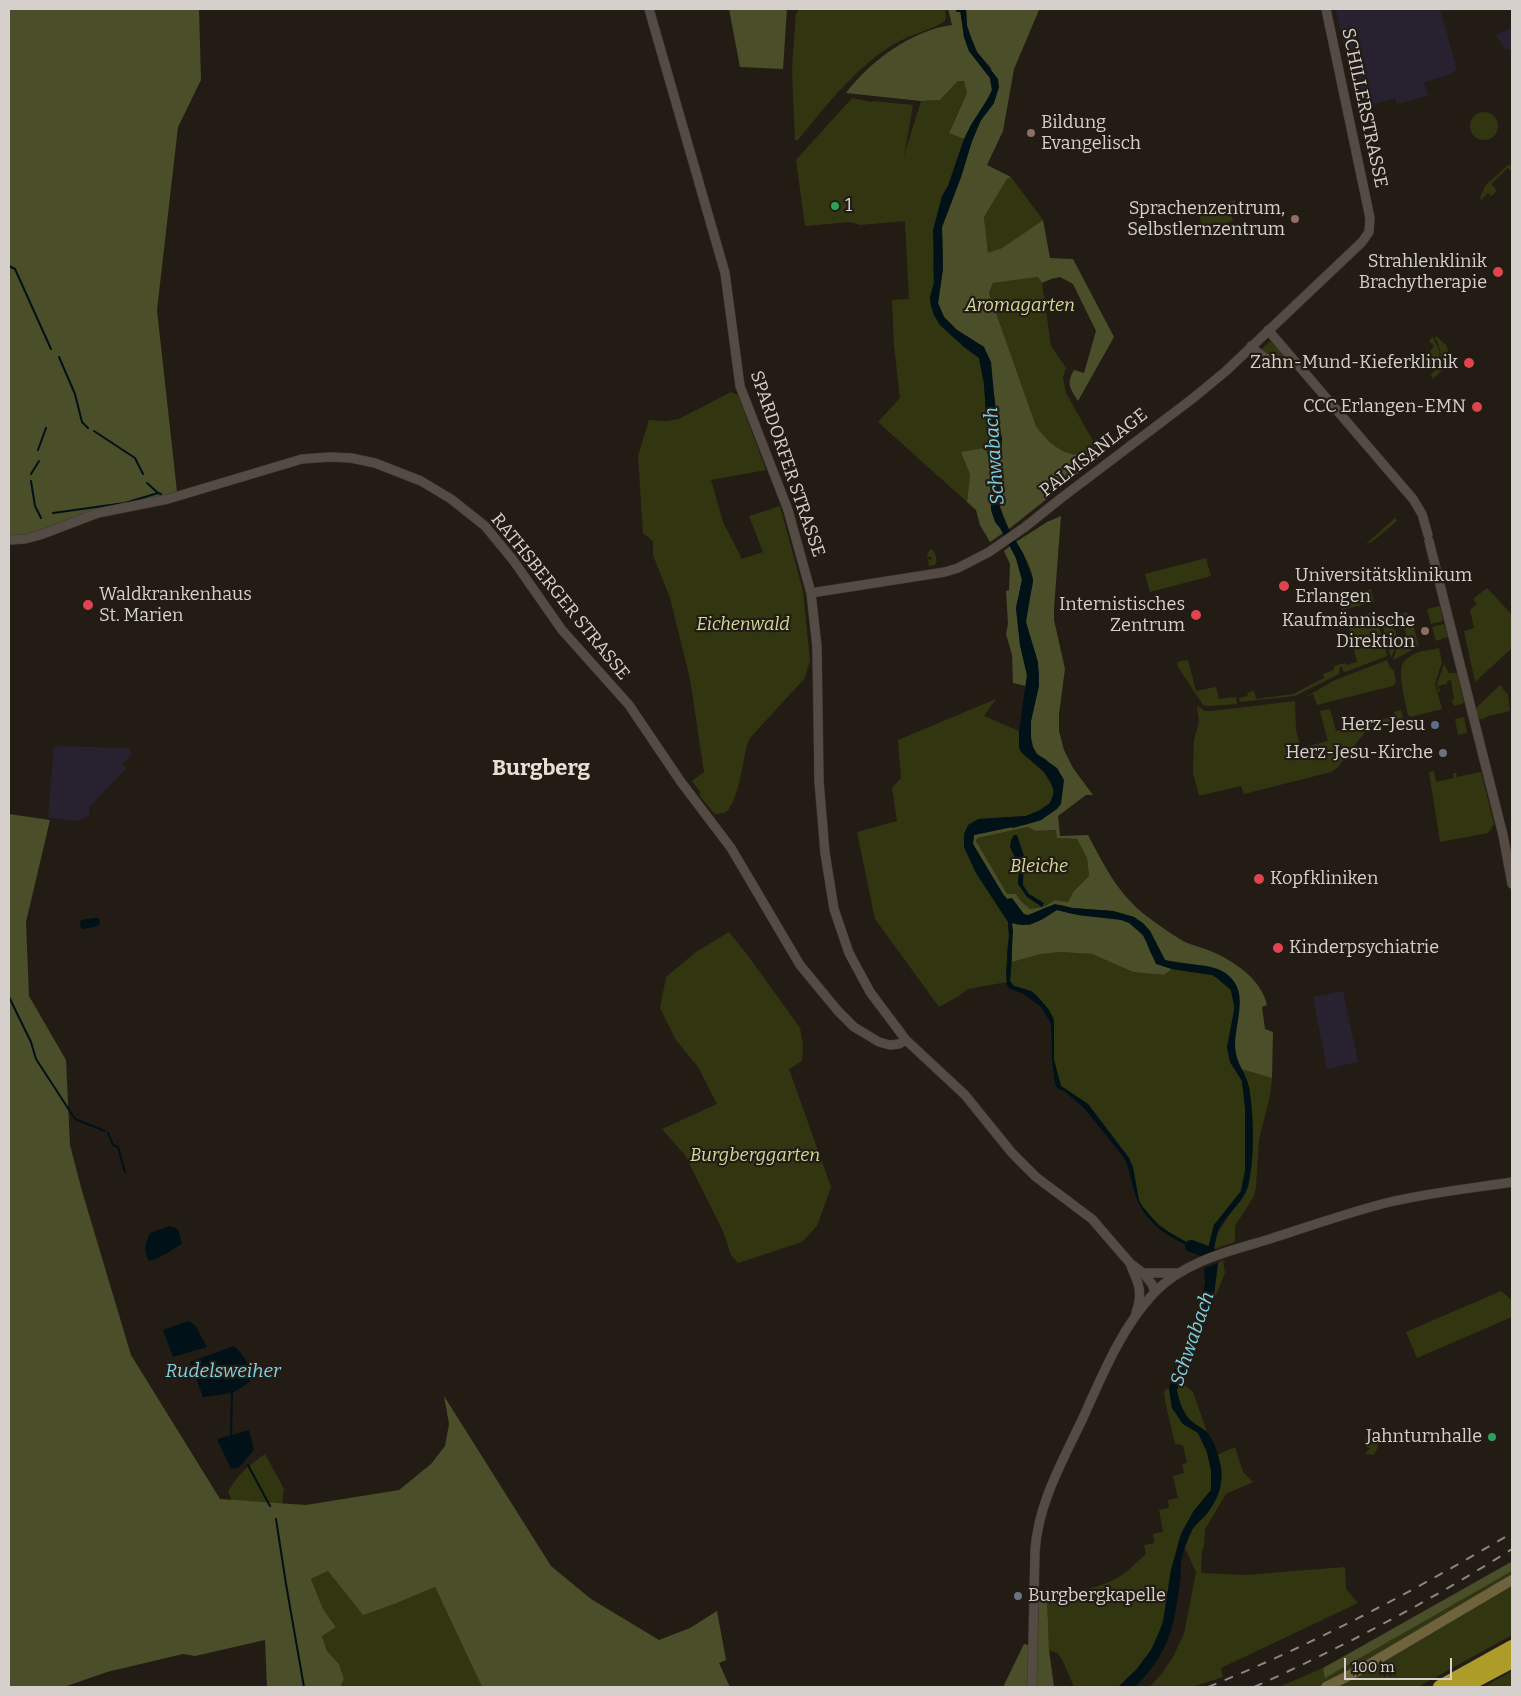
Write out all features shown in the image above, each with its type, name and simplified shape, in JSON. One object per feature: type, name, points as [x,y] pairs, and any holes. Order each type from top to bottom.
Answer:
[{"type":"highway","points":[[1440,1687],[1512,1647]]},
{"type":"highway","points":[[1463,1687],[1512,1660]]},
{"type":"main road","points":[[1326,1687],[1358,1671],[1512,1580]]},
{"type":"street","name":"SPARDORFER STRASSE","points":[[649,9],[724,273],[740,386],[788,510],[811,594],[818,664],[819,781],[825,853],[834,909],[849,953],[857,971],[876,1001],[906,1040],[965,1095],[1018,1159],[1036,1177],[1092,1219],[1130,1263]]},
{"type":"street","name":"SCHILLERSTRASSE","points":[[1326,9],[1370,215]]},
{"type":"street","name":"PALMSANLAGE","points":[[811,594],[945,572],[958,568],[994,549],[1192,399],[1362,242],[1370,228],[1370,215]]},
{"type":"street","points":[[1268,330],[1413,499],[1422,514],[1503,835],[1512,884]]},
{"type":"street","points":[[1251,346],[1260,357],[1282,364],[1295,362]]},
{"type":"street","name":"RATHSBERGER STRASSE","points":[[9,540],[40,536],[98,513],[163,500],[302,460],[330,457],[351,458],[375,463],[421,481],[452,499],[484,526],[513,560],[562,630],[629,705],[681,782],[731,848],[800,964],[838,1011],[854,1027],[879,1042],[890,1045],[899,1044],[906,1040]]},
{"type":"street","points":[[1032,1687],[1035,1551],[1042,1512],[1050,1490],[1116,1348],[1155,1292],[1179,1273],[1221,1254],[1399,1200],[1512,1182]]},
{"type":"street","points":[[1130,1263],[1143,1273],[1152,1284],[1155,1292]]},
{"type":"street","points":[[1130,1263],[1140,1285],[1140,1300],[1134,1320]]},
{"type":"street","points":[[1143,1273],[1179,1273]]},
{"type":"street","points":[[1140,1285],[1155,1292]]},
{"type":"shaded area","points":[[1336,9],[1440,9],[1457,70],[1445,76],[1424,82],[1428,96],[1397,104],[1395,98],[1357,110]]},
{"type":"shaded area","points":[[1512,24],[1512,50],[1504,48],[1496,35],[1511,28],[1510,25]]},
{"type":"shaded area","points":[[54,746],[129,748],[132,755],[123,763],[126,769],[89,807],[89,816],[78,821],[48,818]]},
{"type":"shaded area","points":[[1343,991],[1358,1062],[1327,1069],[1313,997]]},
{"type":"green space","points":[[9,9],[199,9],[201,80],[178,127],[157,310],[178,501],[148,508],[110,513],[9,543]]},
{"type":"green space","points":[[729,9],[787,9],[783,69],[740,67]]},
{"type":"green space","points":[[798,9],[945,9],[946,18],[942,23],[896,43],[869,62],[834,97],[798,140],[795,140],[792,69],[796,13]]},
{"type":"green space","points":[[948,9],[960,9],[964,37],[969,51],[990,78],[992,90],[964,139],[949,133],[967,93],[964,81],[958,81],[940,100],[921,101],[846,93],[867,70],[893,49],[922,33],[952,25]]},
{"type":"green space","points":[[966,9],[1039,10],[1014,69],[1003,131],[987,165],[1011,177],[1007,179],[984,217],[988,253],[1002,248],[1043,220],[1050,258],[1073,259],[1114,337],[1078,401],[1071,389],[1070,379],[1074,370],[1084,373],[1096,331],[1073,284],[1060,277],[1042,283],[1038,277],[993,283],[989,293],[1036,426],[1048,440],[1062,450],[1078,455],[1096,452],[1101,457],[1055,490],[1053,494],[1009,529],[1000,507],[999,470],[1002,438],[984,347],[957,330],[944,317],[938,303],[943,269],[942,227],[972,141],[981,120],[994,103],[991,68],[977,52],[967,26]]},
{"type":"green space","points":[[958,81],[965,81],[967,93],[949,132],[964,139],[948,186],[942,196],[933,265],[934,283],[930,297],[934,315],[940,325],[979,358],[984,384],[986,413],[992,436],[990,458],[985,448],[970,474],[967,502],[878,422],[900,398],[894,346],[892,300],[909,299],[905,221],[860,225],[850,222],[805,226],[796,160],[852,98],[872,102],[913,105],[904,156],[921,101],[940,100]]},
{"type":"green space","points":[[1484,112],[1494,116],[1498,126],[1494,136],[1484,140],[1474,136],[1470,126],[1474,116]]},
{"type":"green space","points":[[1509,164],[1512,167],[1512,171],[1508,168],[1491,184],[1497,191],[1491,196],[1488,193],[1481,200],[1480,198],[1485,186]]},
{"type":"green space","points":[[1011,177],[1043,220],[1002,248],[988,254],[984,217],[1007,179]]},
{"type":"green space","points":[[1235,200],[1237,211],[1231,213],[1233,221],[1203,229],[1198,210]]},
{"type":"green space","name":"Aromagarten","points":[[1038,277],[1042,283],[1051,346],[1066,368],[1063,377],[1066,393],[1097,448],[1096,452],[1087,455],[1078,455],[1062,450],[1048,440],[1036,426],[989,293],[993,283]]},
{"type":"green space","points":[[1433,336],[1440,352],[1436,363],[1419,359],[1424,360],[1434,346],[1429,341]]},
{"type":"green space","points":[[1436,336],[1446,345],[1450,355],[1447,360],[1450,363],[1433,379],[1431,375],[1438,366],[1441,353],[1435,338]]},
{"type":"green space","points":[[1270,341],[1282,353],[1284,359],[1264,355],[1261,350]]},
{"type":"green space","name":"Eichenwald","points":[[731,392],[738,395],[766,470],[711,480],[723,522],[742,559],[763,552],[749,516],[780,506],[803,591],[810,661],[804,679],[750,738],[733,801],[726,812],[716,814],[699,795],[701,793],[692,781],[704,772],[690,679],[670,598],[653,555],[653,541],[643,533],[638,456],[649,420],[667,421],[679,419]]},
{"type":"green space","points":[[985,448],[991,470],[993,513],[1003,533],[990,542],[980,525],[976,510],[967,502],[970,474],[961,452]]},
{"type":"green space","points":[[1061,516],[1054,608],[1054,620],[1065,669],[1059,714],[1059,731],[1064,750],[1073,768],[1093,795],[1086,795],[1058,816],[1060,836],[1088,835],[1116,884],[1139,910],[1183,941],[1211,951],[1232,962],[1254,981],[1260,988],[1267,1005],[1262,1007],[1265,1029],[1273,1032],[1272,1078],[1241,1069],[1235,1048],[1239,1010],[1237,989],[1198,965],[1165,960],[1150,931],[1134,917],[1113,911],[1072,908],[1061,905],[1047,907],[1028,916],[1023,914],[1019,908],[1002,894],[973,844],[974,835],[1041,820],[1061,804],[1047,760],[1037,754],[1032,747],[1030,737],[1030,727],[1039,684],[1037,662],[1026,623],[1026,612],[1033,577],[1024,555],[1016,542],[1047,522]],"holes":[[[1028,827],[1035,831],[1056,830],[1057,838],[1077,839],[1087,858],[1089,876],[1073,892],[1068,902],[1055,900],[1043,907],[1030,909],[1016,894],[1007,894],[976,841],[978,838]]]},
{"type":"green space","points":[[1395,518],[1397,521],[1372,542],[1366,544]]},
{"type":"green space","points":[[1010,546],[1016,558],[1022,580],[1016,608],[1020,645],[1027,675],[1026,686],[1013,683],[1012,655],[1006,634],[1008,624],[1006,591],[1009,590],[1010,564],[1004,551]]},
{"type":"green space","points":[[931,549],[935,554],[936,560],[935,565],[929,566],[928,559],[931,560],[932,558],[930,556],[928,558],[927,554]]},
{"type":"green space","points":[[1206,558],[1211,576],[1150,592],[1145,574]]},
{"type":"green space","points":[[1487,588],[1512,615],[1512,648],[1475,682],[1464,631],[1474,628],[1470,610],[1477,604],[1473,599]]},
{"type":"green space","points":[[1371,589],[1374,602],[1342,610],[1340,597]]},
{"type":"green space","points":[[1440,606],[1443,621],[1431,624],[1427,609]]},
{"type":"green space","points":[[1375,611],[1387,656],[1345,672],[1340,667],[1339,674],[1295,696],[1240,702],[1239,698],[1248,696],[1247,693],[1254,691],[1256,699],[1293,694],[1324,678],[1323,674],[1334,670],[1334,666],[1357,662],[1349,627],[1368,622],[1366,614]]},
{"type":"green space","points":[[1408,612],[1402,628],[1398,629],[1385,618]]},
{"type":"green space","points":[[1410,612],[1419,647],[1406,636],[1404,629]]},
{"type":"green space","points":[[1381,619],[1396,631],[1398,639],[1391,658]]},
{"type":"green space","points":[[1444,624],[1448,637],[1436,641],[1432,627]]},
{"type":"green space","points":[[1404,637],[1416,648],[1393,660],[1400,639]]},
{"type":"green space","points":[[1439,648],[1442,662],[1435,684],[1442,709],[1410,717],[1401,681],[1403,663],[1417,653]]},
{"type":"green space","points":[[1188,660],[1196,691],[1216,687],[1219,699],[1236,697],[1237,704],[1203,705],[1178,667],[1177,662]]},
{"type":"green space","points":[[1387,660],[1394,671],[1396,682],[1393,686],[1317,705],[1313,694],[1304,698],[1333,681]]},
{"type":"green space","points":[[1444,664],[1449,673],[1457,673],[1464,703],[1454,706],[1451,680],[1447,681],[1447,684],[1438,686],[1440,691],[1438,692],[1437,684]]},
{"type":"green space","points":[[1500,685],[1508,695],[1510,711],[1479,719],[1475,711],[1477,707]]},
{"type":"green space","points":[[996,699],[984,716],[1019,731],[1021,752],[1044,772],[1053,788],[1053,797],[1050,803],[1026,816],[978,819],[964,847],[976,873],[1008,922],[1007,982],[968,989],[939,1007],[875,919],[857,832],[897,821],[892,788],[901,778],[898,740]]},
{"type":"green space","points":[[1295,701],[1296,730],[1301,748],[1328,741],[1320,711],[1330,709],[1336,731],[1395,716],[1394,712],[1401,710],[1403,719],[1369,727],[1337,768],[1331,772],[1244,794],[1241,786],[1199,795],[1193,773],[1194,740],[1199,722],[1197,706],[1205,711],[1212,711]]},
{"type":"green space","points":[[1464,717],[1467,733],[1458,735],[1455,719]]},
{"type":"green space","points":[[1434,771],[1436,782],[1454,778],[1453,773],[1456,773],[1457,777],[1481,772],[1494,824],[1488,833],[1440,842],[1429,772]]},
{"type":"green space","points":[[9,814],[50,820],[26,922],[29,996],[66,1060],[70,1145],[131,1355],[220,1499],[306,1505],[399,1490],[431,1464],[445,1446],[449,1424],[444,1396],[551,1566],[591,1599],[659,1640],[690,1628],[717,1611],[726,1660],[719,1663],[730,1687],[482,1687],[435,1587],[363,1615],[328,1571],[311,1579],[323,1609],[336,1627],[322,1636],[327,1651],[339,1664],[344,1679],[340,1687],[267,1687],[265,1640],[195,1656],[183,1654],[107,1672],[64,1687],[9,1687]]},
{"type":"green space","name":"Bleiche","points":[[1028,827],[1035,831],[1057,830],[1057,838],[1077,839],[1087,858],[1089,876],[1073,892],[1068,902],[1055,900],[1043,907],[1030,909],[1016,894],[1007,895],[976,841],[979,838]]},
{"type":"green space","points":[[1057,910],[1071,914],[1124,920],[1130,923],[1143,936],[1156,961],[1172,969],[1164,975],[1133,972],[1092,954],[1060,952],[1041,954],[1012,962],[1012,923],[1030,925]]},
{"type":"green space","name":"Burgberggarten","points":[[729,932],[800,1028],[803,1045],[802,1061],[789,1069],[831,1187],[817,1226],[802,1242],[738,1263],[731,1255],[723,1231],[685,1155],[662,1129],[717,1104],[698,1067],[676,1040],[660,1008],[666,977],[696,952]]},
{"type":"green space","points":[[1060,952],[1092,954],[1133,972],[1164,975],[1172,969],[1212,975],[1231,990],[1234,1011],[1227,1047],[1230,1062],[1242,1081],[1245,1107],[1245,1171],[1241,1191],[1214,1225],[1208,1249],[1191,1244],[1175,1236],[1154,1220],[1139,1200],[1129,1158],[1088,1104],[1061,1086],[1054,1060],[1054,1020],[1049,1010],[1036,995],[1031,991],[1014,986],[1010,981],[1012,962],[1041,954]]},
{"type":"green space","points":[[1241,1069],[1272,1078],[1270,1096],[1259,1139],[1254,1196],[1235,1226],[1235,1242],[1214,1249],[1217,1233],[1248,1188],[1252,1124],[1249,1087]]},
{"type":"green space","points":[[1223,1260],[1225,1273],[1213,1302],[1218,1263]]},
{"type":"green space","points":[[1501,1291],[1512,1300],[1512,1317],[1417,1358],[1406,1332]]},
{"type":"green space","points":[[1180,1381],[1193,1392],[1207,1432],[1193,1423],[1182,1408],[1177,1393]]},
{"type":"green space","points":[[1169,1388],[1172,1408],[1183,1424],[1198,1433],[1207,1452],[1211,1470],[1211,1490],[1193,1512],[1181,1534],[1171,1570],[1163,1622],[1151,1650],[1136,1670],[1118,1687],[1074,1687],[1062,1659],[1057,1653],[1049,1650],[1047,1595],[1081,1591],[1115,1579],[1124,1574],[1146,1554],[1144,1545],[1154,1543],[1153,1534],[1163,1532],[1159,1510],[1169,1508],[1168,1500],[1178,1498],[1173,1476],[1184,1473],[1182,1464],[1187,1463],[1183,1445],[1175,1444],[1165,1401],[1164,1391]]},
{"type":"green space","points":[[1365,1438],[1377,1442],[1378,1447],[1374,1455],[1365,1454],[1370,1448],[1366,1447]]},
{"type":"green space","points":[[1235,1447],[1243,1472],[1253,1482],[1226,1494],[1205,1529],[1201,1573],[1245,1575],[1345,1567],[1346,1589],[1358,1603],[1221,1668],[1223,1677],[1192,1687],[1149,1687],[1161,1675],[1173,1657],[1184,1634],[1196,1572],[1185,1548],[1192,1530],[1208,1512],[1221,1482],[1221,1467],[1217,1455]]},
{"type":"green space","points":[[265,1454],[284,1489],[282,1504],[234,1506],[228,1492],[235,1480]]},
{"type":"green space","points":[[1511,1562],[1512,1571],[1325,1678],[1323,1668]]},
{"type":"green space","points":[[328,1571],[397,1603],[435,1587],[482,1687],[340,1687],[344,1679],[339,1664],[327,1651],[322,1635],[336,1627],[323,1609],[311,1579]]},
{"type":"green space","points":[[1512,1571],[1512,1635],[1418,1687],[1279,1687],[1323,1668],[1326,1677]]},
{"type":"green space","points":[[1038,1595],[1047,1595],[1049,1650],[1054,1687],[1003,1687],[1024,1644],[1036,1647]]},
{"type":"green space","points":[[1512,1671],[1512,1685],[1508,1687],[1484,1687]]},
{"type":"water","points":[[960,9],[966,9],[967,26],[977,52],[998,79],[999,87],[994,103],[981,120],[972,141],[942,227],[943,269],[938,303],[944,317],[957,330],[984,347],[991,362],[996,415],[1002,438],[999,470],[1000,507],[1005,523],[1023,553],[1033,580],[1026,622],[1038,662],[1039,686],[1031,721],[1031,737],[1037,754],[1057,768],[1064,780],[1061,804],[1057,809],[1041,820],[1013,828],[974,835],[973,844],[1003,894],[1007,899],[1012,898],[1024,914],[1028,915],[1055,904],[1072,908],[1113,911],[1134,917],[1150,931],[1165,960],[1214,968],[1228,975],[1235,983],[1239,991],[1240,1000],[1235,1048],[1237,1058],[1248,1082],[1251,1098],[1253,1123],[1252,1163],[1246,1191],[1220,1227],[1214,1249],[1205,1252],[1175,1239],[1148,1218],[1135,1194],[1125,1159],[1084,1108],[1064,1091],[1058,1089],[1055,1084],[1051,1024],[1041,1007],[1024,994],[1007,986],[1008,922],[976,873],[964,847],[964,834],[968,825],[978,819],[1026,816],[1050,803],[1054,792],[1051,782],[1044,772],[1021,752],[1019,747],[1019,731],[1027,675],[1020,645],[1016,608],[1022,580],[1016,558],[995,522],[991,510],[990,458],[992,436],[986,413],[984,384],[979,358],[940,325],[931,306],[930,297],[934,283],[933,230],[942,196],[948,186],[964,139],[992,90],[990,78],[969,51],[964,37]],"holes":[[[1057,910],[1078,915],[1121,920],[1129,923],[1144,936],[1156,964],[1172,969],[1212,975],[1231,990],[1234,1011],[1227,1047],[1230,1062],[1242,1081],[1245,1107],[1245,1171],[1241,1191],[1214,1225],[1208,1248],[1186,1242],[1159,1226],[1142,1206],[1139,1200],[1133,1167],[1129,1158],[1088,1104],[1061,1086],[1054,1060],[1054,1020],[1049,1010],[1031,991],[1014,986],[1010,981],[1012,923],[1018,925],[1030,924],[1041,920]]]},
{"type":"water","points":[[1014,835],[1017,835],[1024,856],[1023,885],[1029,894],[1044,903],[1042,907],[1027,897],[1018,884],[1019,867],[1010,847]]},
{"type":"water","points":[[99,918],[100,923],[98,926],[81,928],[81,920]]},
{"type":"water","points":[[170,1226],[178,1229],[182,1244],[149,1261],[145,1247],[150,1233]]},
{"type":"water","points":[[1218,1263],[1213,1302],[1177,1390],[1187,1417],[1208,1433],[1214,1444],[1222,1474],[1219,1493],[1205,1516],[1193,1528],[1185,1546],[1173,1622],[1164,1648],[1157,1661],[1135,1687],[1118,1687],[1136,1670],[1151,1650],[1163,1622],[1171,1570],[1181,1534],[1193,1512],[1211,1490],[1211,1470],[1207,1452],[1198,1433],[1183,1424],[1172,1408],[1169,1388],[1173,1373],[1189,1338],[1201,1300],[1205,1283],[1204,1268]]},
{"type":"water","points":[[188,1321],[195,1325],[207,1347],[173,1357],[163,1330]]},
{"type":"water","name":"Rudelsweiher","points":[[234,1346],[247,1362],[250,1371],[250,1382],[232,1393],[203,1397],[190,1362]]},
{"type":"water","points":[[249,1430],[254,1450],[238,1468],[231,1469],[217,1439]]},
{"type":"waterway","points":[[9,266],[15,269],[51,349]]},
{"type":"waterway","points":[[59,357],[75,394],[82,422],[88,428]]},
{"type":"waterway","points":[[38,450],[46,428]]},
{"type":"waterway","points":[[94,431],[135,458],[143,474]]},
{"type":"waterway","points":[[31,474],[39,461]]},
{"type":"waterway","points":[[31,481],[35,506],[41,518]]},
{"type":"waterway","points":[[147,483],[158,493]]},
{"type":"waterway","points":[[53,513],[125,503],[158,493],[161,494]]},
{"type":"waterway","points":[[9,997],[31,1042],[36,1059],[75,1119],[105,1131]]},
{"type":"waterway","points":[[108,1133],[113,1145],[118,1147],[125,1172]]},
{"type":"waterway","name":"Schwabach","points":[[1191,1246],[1210,1253]]},
{"type":"waterway","points":[[231,1435],[232,1393]]},
{"type":"waterway","points":[[248,1465],[270,1506]]},
{"type":"waterway","points":[[276,1519],[304,1687]]},
{"type":"railway","points":[[1208,1687],[1286,1653],[1363,1616],[1512,1533]]},
{"type":"railway","points":[[1254,1687],[1386,1622],[1450,1587],[1512,1549]]},
{"type":"place","name":"Bildung Evangelisch","points":[[1031,133]]},
{"type":"place","name":"1","points":[[835,206]]},
{"type":"place","name":"Sprachenzentrum, Selbstlernzentrum","points":[[1295,219]]},
{"type":"place","name":"Strahlenklinik Brachytherapie","points":[[1498,272]]},
{"type":"place","name":"Zahn-Mund-Kieferklinik","points":[[1469,363]]},
{"type":"place","name":"CCC Erlangen-EMN","points":[[1477,407]]},
{"type":"place","name":"Universitätsklinikum Erlangen","points":[[1284,586]]},
{"type":"place","name":"Waldkrankenhaus St. Marien","points":[[88,605]]},
{"type":"place","name":"Internistisches Zentrum","points":[[1196,615]]},
{"type":"place","name":"Kaufmännische Direktion","points":[[1425,631]]},
{"type":"place","name":"Herz-Jesu","points":[[1435,725]]},
{"type":"place","name":"Herz-Jesu-Kirche","points":[[1443,753]]},
{"type":"place","name":"Kopfkliniken","points":[[1259,879]]},
{"type":"place","name":"Kinderpsychiatrie","points":[[1278,948]]},
{"type":"place","name":"Jahnturnhalle","points":[[1492,1437]]},
{"type":"place","name":"Burgbergkapelle","points":[[1018,1596]]},
{"type":"district","name":"Burgberg","points":[[541,769]]}]
